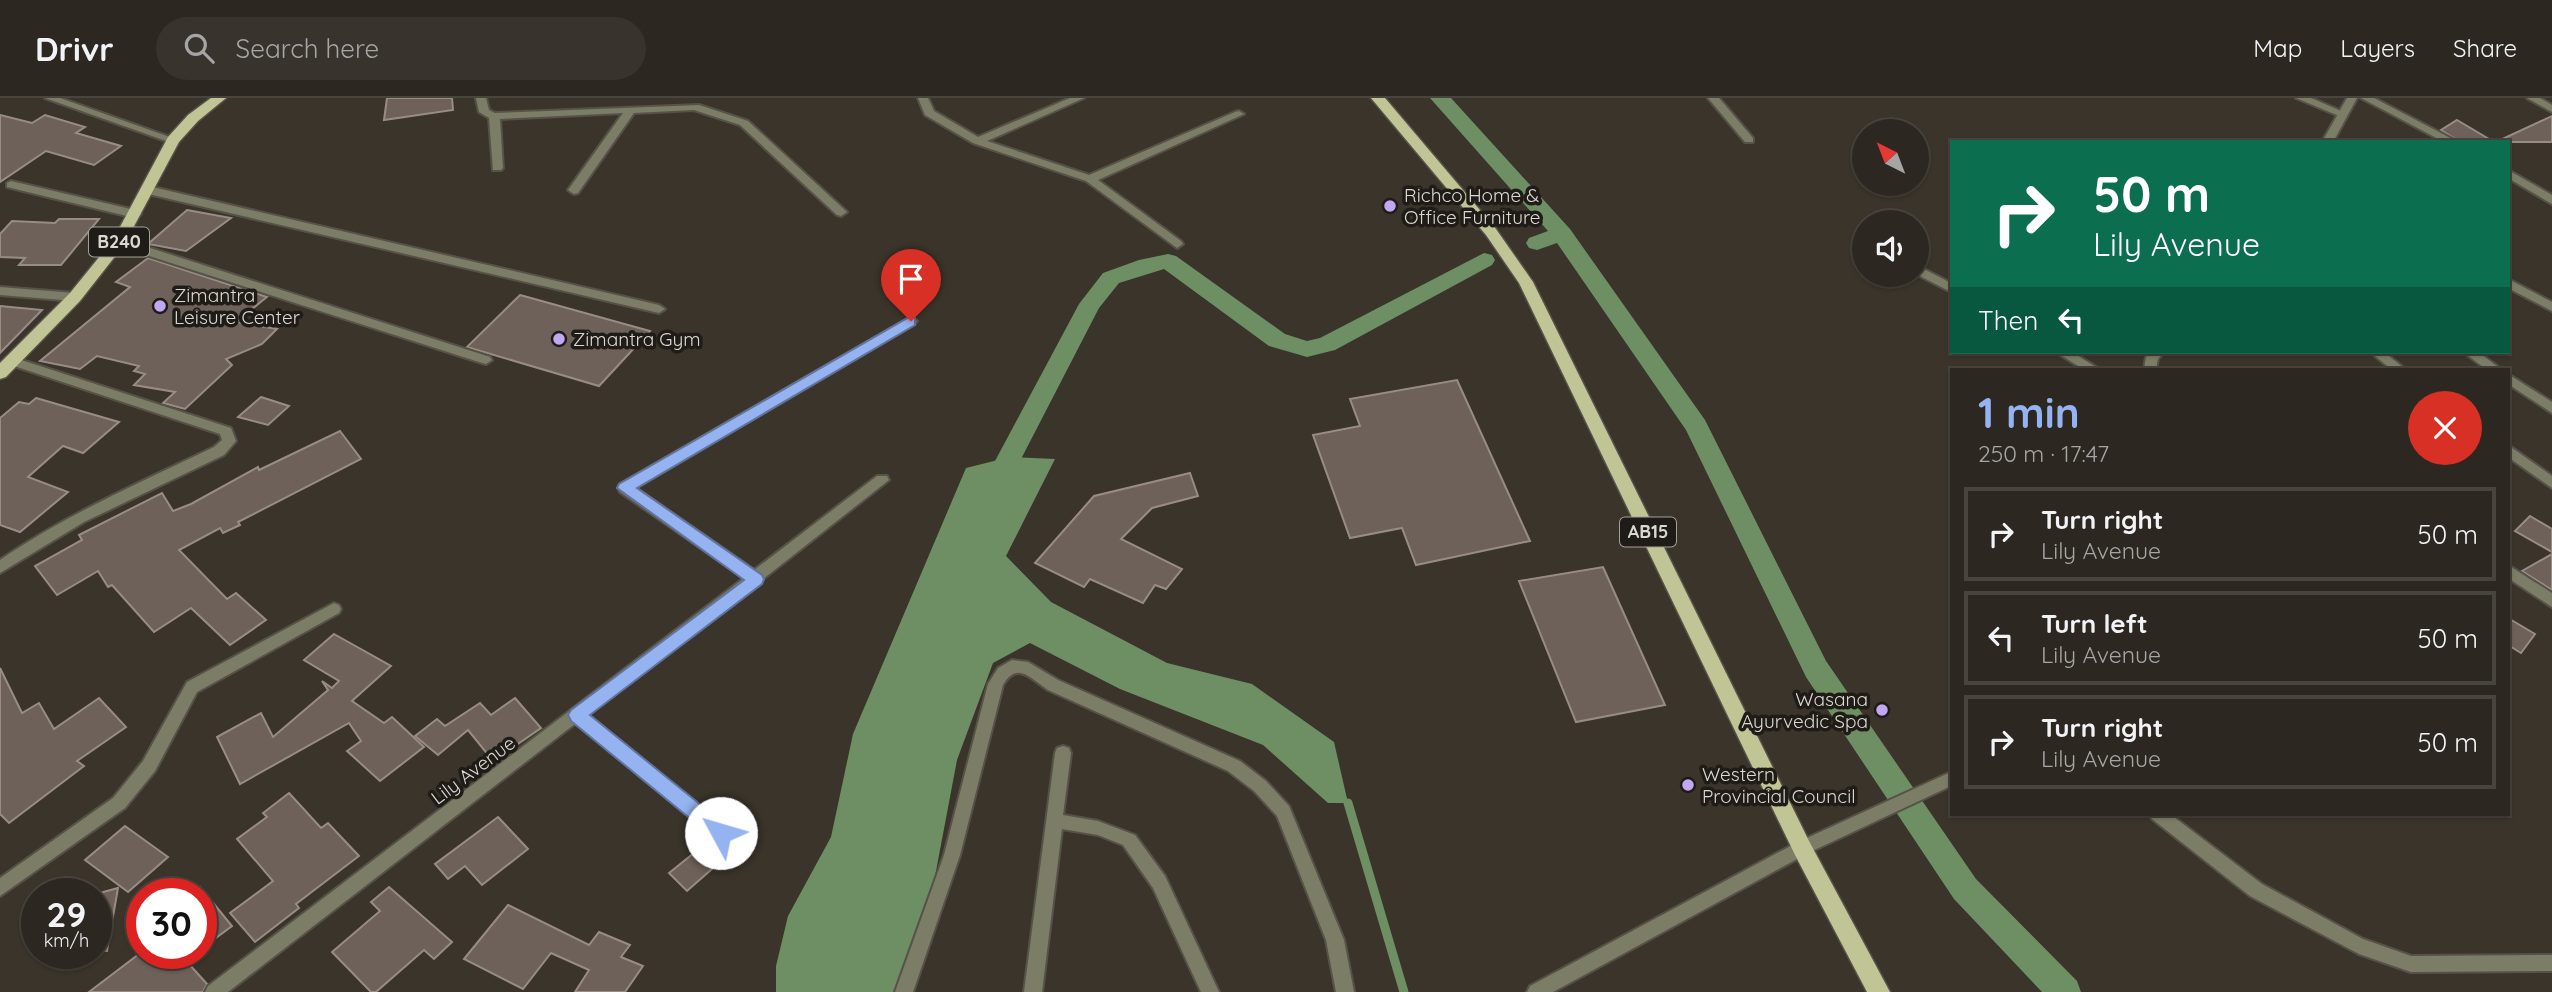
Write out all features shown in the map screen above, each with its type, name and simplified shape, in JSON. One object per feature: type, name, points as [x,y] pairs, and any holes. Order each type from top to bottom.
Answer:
[{"type":"main road","name":"B240","points":[[0,373],[75,297],[119,242],[173,140],[193,118],[219,98]]},
{"type":"main road","name":"AB15","points":[[1378,98],[1491,232],[1526,282],[1802,848],[1879,992]]},
{"type":"street","points":[[50,98],[173,140]]},
{"type":"street","points":[[481,98],[484,112],[494,116],[695,107],[744,123],[841,212]]},
{"type":"street","points":[[923,98],[929,113],[977,141],[1090,179],[1177,244]]},
{"type":"street","points":[[977,141],[1079,98]]},
{"type":"street","points":[[1713,98],[1749,140]]},
{"type":"street","points":[[2301,98],[2343,114]]},
{"type":"street","points":[[2328,140],[2352,98]]},
{"type":"street","points":[[2366,98],[2449,140]]},
{"type":"street","points":[[2532,98],[2552,109]]},
{"type":"street","points":[[574,190],[631,109]]},
{"type":"street","points":[[1090,179],[1239,114]]},
{"type":"street","points":[[494,116],[497,168]]},
{"type":"street","points":[[2510,174],[2552,200]]},
{"type":"street","points":[[11,185],[135,214]]},
{"type":"street","points":[[148,190],[659,309]]},
{"type":"street","points":[[119,242],[486,360]]},
{"type":"street","points":[[1929,275],[1950,287]]},
{"type":"street","points":[[2510,284],[2552,307]]},
{"type":"street","points":[[0,291],[75,297]]},
{"type":"street","points":[[756,579],[625,488],[911,321]]},
{"type":"street","points":[[2066,354],[2091,368]]},
{"type":"street","points":[[2379,354],[2398,368]]},
{"type":"street","points":[[2472,354],[2493,368]]},
{"type":"street","points":[[0,567],[33,543],[71,522],[219,451],[229,441],[226,431],[12,361]]},
{"type":"street","points":[[2510,379],[2552,408]]},
{"type":"street","points":[[2510,452],[2552,483]]},
{"type":"street","name":"Lily Avenue","points":[[214,992],[883,480]]},
{"type":"street","points":[[2510,572],[2552,601]]},
{"type":"street","points":[[0,888],[119,803],[149,766],[192,687],[334,609]]},
{"type":"street","points":[[904,992],[952,855],[996,684],[1003,672],[1012,666],[1023,666],[1052,685],[1234,766],[1260,786],[1283,811],[1335,940],[1345,992]]},
{"type":"street","points":[[577,715],[721,833]]},
{"type":"street","points":[[1033,992],[1063,753]]},
{"type":"street","points":[[1536,992],[1802,848],[1950,779]]},
{"type":"street","points":[[2161,816],[2256,891],[2359,946],[2411,964],[2552,964]]},
{"type":"street","points":[[1056,821],[1098,828],[1129,840],[1159,882],[1210,992]]},
{"type":"shaded area","points":[[1010,457],[1055,459],[1006,556],[1051,602],[1167,663],[1252,684],[1334,742],[1348,803],[1328,803],[1263,745],[1120,689],[1030,643],[993,663],[957,760],[916,977],[907,992],[776,992],[776,966],[788,916],[831,837],[853,734],[966,468]]},
{"type":"building","points":[[387,98],[452,98],[453,110],[384,120]]},
{"type":"building","points":[[0,115],[32,123],[45,115],[85,127],[76,133],[121,146],[94,165],[46,151],[0,182]]},
{"type":"building","points":[[2552,116],[2552,142],[2500,140]]},
{"type":"building","points":[[2457,120],[2491,140],[2457,140],[2441,130]]},
{"type":"building","points":[[187,210],[231,218],[186,251],[148,244]]},
{"type":"building","points":[[59,219],[99,219],[61,265],[19,265],[25,258],[0,257],[0,234],[12,221],[55,223]]},
{"type":"building","points":[[148,258],[267,297],[236,322],[277,329],[262,344],[226,359],[232,365],[185,409],[163,403],[175,392],[134,385],[145,374],[134,371],[139,366],[97,356],[80,369],[40,361],[130,287],[116,282]]},
{"type":"building","name":"Zimantra Gym","points":[[520,295],[650,331],[599,386],[467,347]]},
{"type":"building","points":[[0,306],[42,310],[0,353]]},
{"type":"building","points":[[1457,380],[1530,541],[1416,565],[1402,528],[1350,538],[1313,435],[1360,426],[1350,399]]},
{"type":"building","points":[[261,397],[289,406],[268,425],[238,417]]},
{"type":"building","points":[[36,398],[119,422],[83,453],[63,446],[28,477],[68,492],[20,532],[0,525],[0,418],[19,402],[29,404]]},
{"type":"building","points":[[340,431],[361,459],[238,522],[240,525],[223,533],[220,528],[179,550],[227,599],[236,593],[266,620],[230,645],[191,608],[154,632],[112,585],[108,587],[98,571],[57,595],[35,566],[82,540],[79,535],[162,493],[173,511],[258,467],[259,470]]},
{"type":"building","points":[[1190,473],[1198,496],[1152,508],[1121,539],[1182,569],[1166,589],[1155,585],[1143,603],[1090,579],[1084,587],[1035,563],[1094,496]]},
{"type":"building","points":[[2530,516],[2552,529],[2552,552],[2515,531]]},
{"type":"building","points":[[2552,554],[2552,590],[2522,571]]},
{"type":"building","points":[[1603,567],[1665,705],[1576,722],[1519,581]]},
{"type":"building","points":[[2510,619],[2535,634],[2521,653],[2510,646]]},
{"type":"building","points":[[334,634],[391,666],[352,701],[384,723],[392,717],[424,747],[380,781],[347,751],[361,741],[349,723],[240,784],[217,737],[261,713],[273,737],[328,690],[322,681],[332,688],[339,681],[304,660]]},
{"type":"building","points":[[0,668],[22,713],[39,703],[54,729],[99,698],[126,727],[77,761],[84,766],[9,823],[0,814]]},
{"type":"building","points":[[515,698],[541,728],[493,761],[468,730],[438,755],[415,736],[437,719],[445,726],[480,703],[491,715]]},
{"type":"building","points":[[289,793],[321,828],[328,823],[359,856],[296,904],[299,908],[255,942],[230,913],[273,881],[237,839],[267,817],[263,813]]},
{"type":"building","points":[[498,817],[528,849],[482,885],[465,866],[448,879],[435,864]]},
{"type":"building","points":[[125,826],[168,857],[144,878],[126,878],[126,891],[85,860]]},
{"type":"building","points":[[710,840],[729,854],[687,891],[669,873]]},
{"type":"building","points":[[389,887],[452,942],[434,959],[424,950],[376,992],[371,992],[332,952],[380,911],[371,902]]},
{"type":"building","points":[[118,888],[112,922],[112,890]]},
{"type":"building","points":[[508,905],[589,945],[599,932],[630,945],[621,957],[643,966],[625,992],[575,992],[589,970],[551,953],[523,989],[464,959]]},
{"type":"building","points":[[217,908],[232,926],[217,937]]},
{"type":"building","points":[[126,964],[126,969],[194,969],[207,984],[203,992],[89,992]]},
{"type":"waterway","points":[[1440,98],[1562,234]]},
{"type":"waterway","points":[[1537,243],[1562,234]]},
{"type":"waterway","points":[[1562,234],[1696,426],[1816,669],[1965,889],[2065,992]]},
{"type":"waterway","points":[[993,489],[1090,304],[1111,278],[1139,267],[1168,261],[1277,340],[1307,349],[1327,344],[1484,260]]},
{"type":"waterway","points":[[1348,803],[1404,992]]},
{"type":"place","name":"Richco Home & Office Furniture","points":[[1390,206]]},
{"type":"place","name":"Zimantra Leisure Center","points":[[160,306]]},
{"type":"place","name":"Zimantra Gym","points":[[559,339]]},
{"type":"place","name":"Wasana Ayurvedic Spa","points":[[1882,710]]},
{"type":"place","name":"Western Provincial Council","points":[[1688,785]]},
{"type":"route","points":[[721,833],[577,715],[756,579],[625,488],[911,321]]}]
